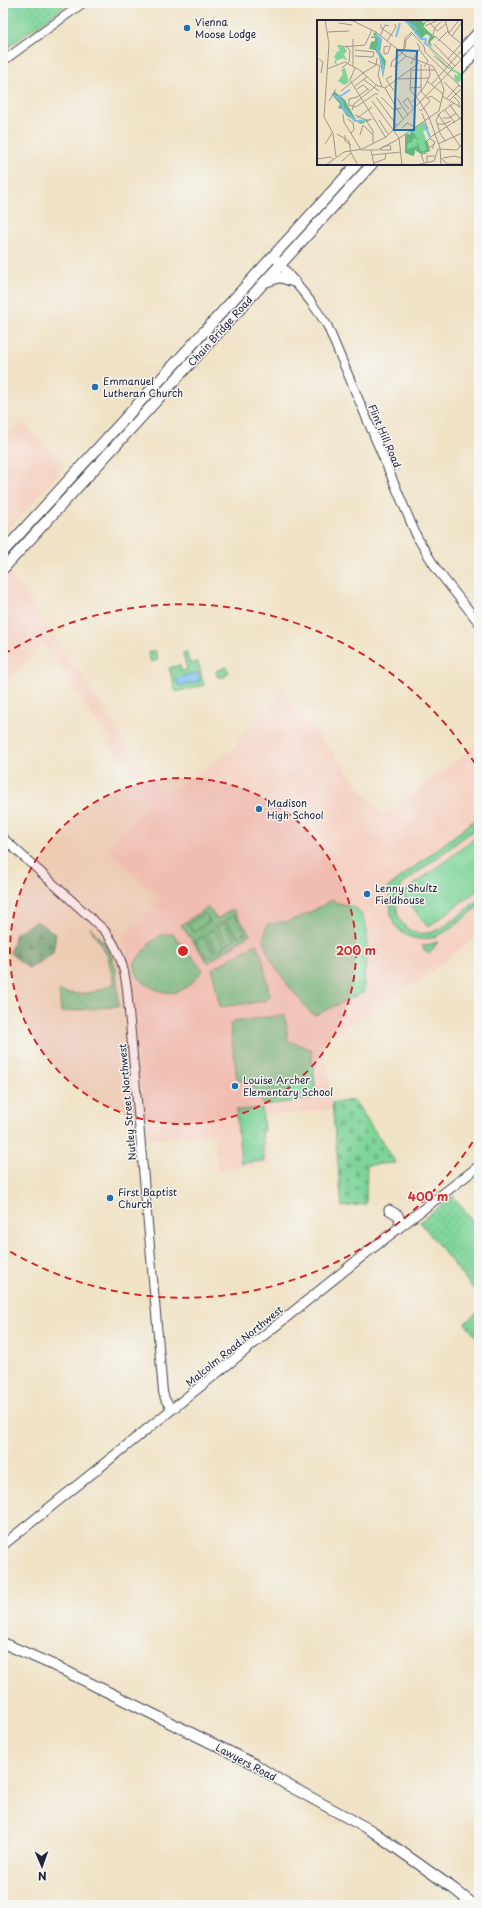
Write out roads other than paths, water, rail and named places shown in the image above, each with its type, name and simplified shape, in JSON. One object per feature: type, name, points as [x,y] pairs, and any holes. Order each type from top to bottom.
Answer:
[{"type":"main road","points":[[462,50],[479,32]]},
{"type":"main road","points":[[462,67],[479,48]]},
{"type":"main road","name":"Chain Bridge Road","points":[[3,552],[356,165]]},
{"type":"main road","name":"Chain Bridge Road","points":[[3,569],[371,165]]},
{"type":"main road","points":[[264,283],[280,277],[295,282]]},
{"type":"main road","name":"Malcolm Road Northwest","points":[[3,1545],[479,1166]]},
{"type":"main road","points":[[389,1210],[398,1215],[400,1221],[398,1229]]},
{"type":"main road","name":"Lawyers Road","points":[[3,1643],[54,1665],[256,1765],[284,1783],[372,1831],[451,1886],[474,1905]]},
{"type":"street","points":[[3,61],[83,3]]},
{"type":"street","name":"Flint Hill Road","points":[[273,256],[281,264],[318,312],[334,338],[417,537],[437,570],[479,624]]},
{"type":"street","name":"Nutley Street Northwest","points":[[3,838],[104,930],[113,943],[122,964],[127,989],[163,1392],[165,1399],[172,1410]]},
{"type":"water","points":[[198,672],[200,681],[179,686],[176,678]]},
{"type":"waterway","points":[[18,3],[19,8]]},
{"type":"place","name":"Vienna Moose Lodge","points":[[187,28]]},
{"type":"place","name":"Emmanuel Lutheran Church","points":[[95,387]]},
{"type":"place","name":"Madison High School","points":[[259,809]]},
{"type":"place","name":"Lenny Shultz Fieldhouse","points":[[367,894]]},
{"type":"place","name":"Louise Archer Elementary School","points":[[235,1086]]},
{"type":"place","name":"First Baptist Church","points":[[110,1198]]}]
